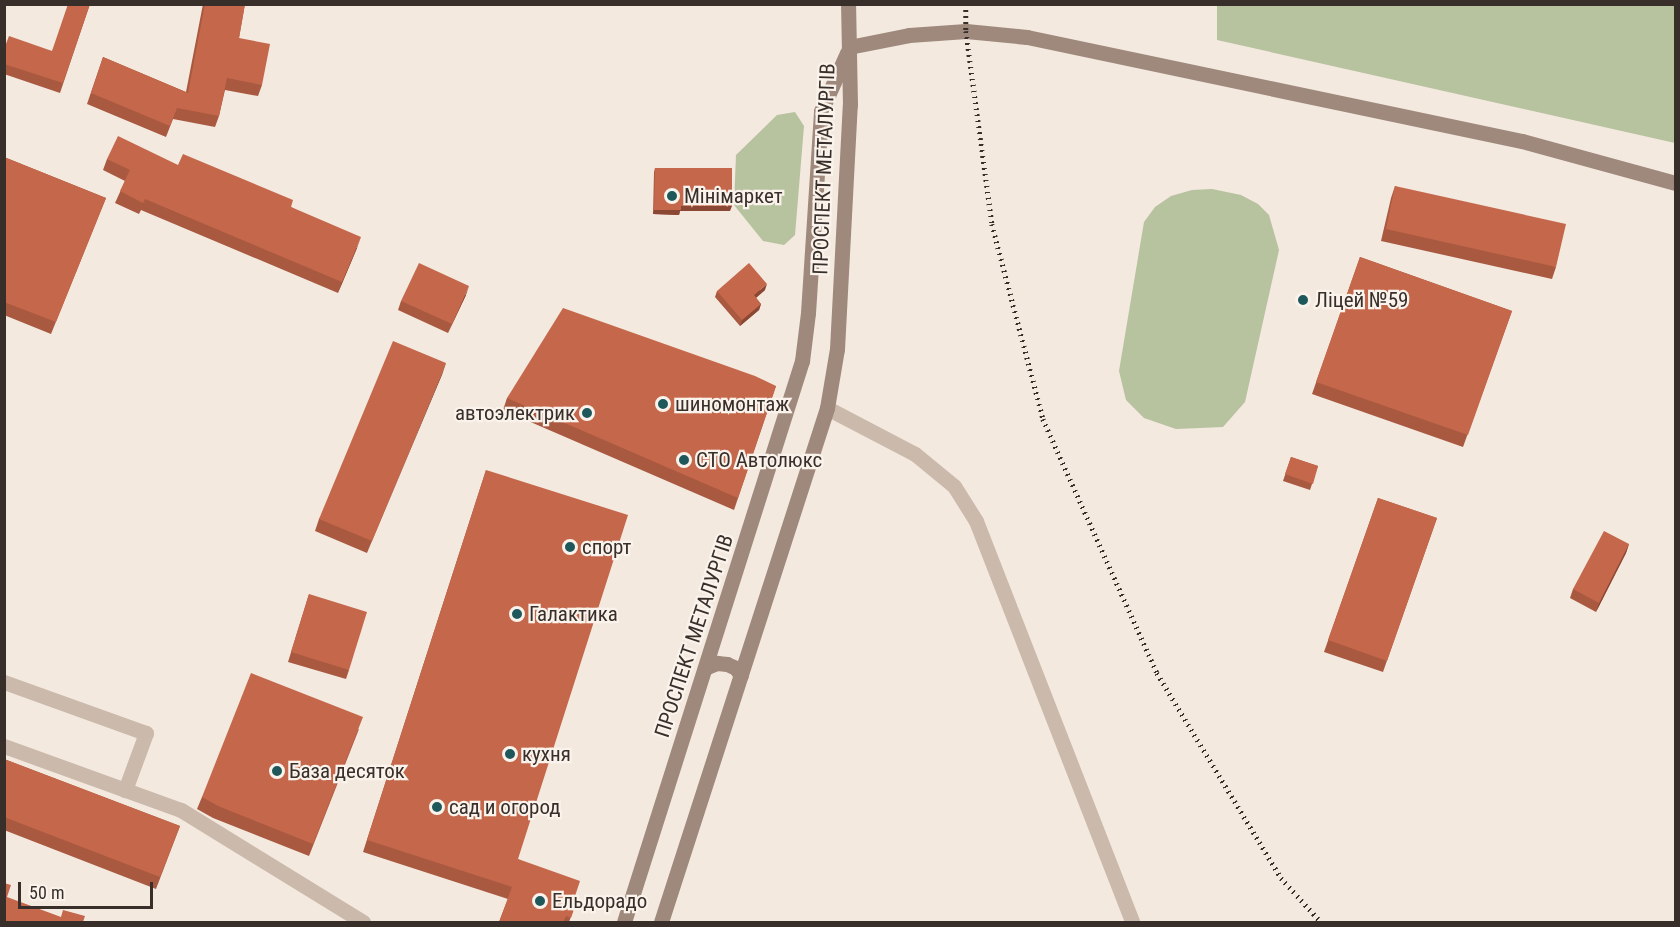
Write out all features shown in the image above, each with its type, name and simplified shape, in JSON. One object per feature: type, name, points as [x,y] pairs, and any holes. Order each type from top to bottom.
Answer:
[{"type":"street","points":[[848,4],[849,47],[909,35],[966,32],[1027,37],[1522,141],[1676,183]]},
{"type":"street","name":"ПРОСПЕКТ МЕТАЛУРГІВ","points":[[661,922],[827,408],[837,337],[850,105],[849,47]]},
{"type":"street","name":"ПРОСПЕКТ МЕТАЛУРГІВ","points":[[624,922],[802,361],[808,313],[821,111],[849,47]]},
{"type":"street","points":[[827,408],[915,454],[954,486],[976,521],[1132,922]]},
{"type":"street","points":[[706,667],[717,663],[727,664],[736,668],[741,676]]},
{"type":"street","points":[[4,682],[146,732],[125,790]]},
{"type":"street","points":[[4,746],[182,810],[363,922]]},
{"type":"green space","points":[[1217,5],[1675,5],[1675,143],[1217,40]]},
{"type":"green space","points":[[795,112],[804,126],[795,235],[784,245],[763,241],[734,205],[736,155],[777,115]]},
{"type":"green space","points":[[1212,189],[1241,195],[1258,204],[1269,215],[1279,250],[1245,402],[1223,427],[1176,429],[1144,418],[1126,400],[1119,371],[1144,222],[1155,207],[1171,196],[1192,190]]},
{"type":"building","points":[[68,4],[90,4],[63,83],[4,64],[4,49],[9,36],[52,51]]},
{"type":"building","points":[[205,4],[245,4],[239,38],[270,44],[262,85],[227,78],[219,116],[177,108],[170,126],[91,93],[103,57],[188,93]]},
{"type":"building","points":[[118,136],[178,165],[183,154],[293,200],[291,207],[361,237],[342,282],[145,199],[143,203],[120,191],[130,170],[107,159]]},
{"type":"building","points":[[4,157],[106,198],[56,322],[4,302]]},
{"type":"building","points":[[655,168],[732,168],[732,206],[681,206],[681,210],[654,210]]},
{"type":"building","points":[[1395,186],[1566,224],[1556,267],[1386,229]]},
{"type":"building","points":[[1360,257],[1512,311],[1468,435],[1316,382]]},
{"type":"building","points":[[419,263],[469,286],[452,324],[401,301]]},
{"type":"building","points":[[749,263],[767,284],[754,295],[761,304],[742,320],[717,291]]},
{"type":"building","name":"СТО Автолюкс","points":[[563,308],[755,376],[776,386],[738,498],[507,398]]},
{"type":"building","points":[[393,341],[446,363],[372,541],[319,519]]},
{"type":"building","points":[[1291,457],[1318,466],[1313,484],[1285,474]]},
{"type":"building","name":"Галактика","points":[[486,470],[628,515],[518,859],[580,881],[571,918],[566,916],[563,922],[499,922],[512,887],[367,840]]},
{"type":"building","points":[[1378,498],[1437,518],[1387,661],[1328,640]]},
{"type":"building","points":[[1604,531],[1629,544],[1599,603],[1573,589]]},
{"type":"building","points":[[309,594],[367,612],[349,670],[291,652]]},
{"type":"building","name":"База десяток","points":[[251,673],[363,717],[313,844],[218,806],[202,797]]},
{"type":"building","points":[[4,759],[180,826],[160,877],[4,817]]},
{"type":"building","points":[[4,883],[11,885],[7,897],[61,917],[63,910],[85,916],[83,922],[4,922]]},
{"type":"railway","points":[[966,4],[966,31],[992,224],[1043,419],[1157,673],[1281,878],[1321,922]]},
{"type":"place","name":"Мінімаркет","points":[[672,196]]},
{"type":"place","name":"Ліцей №59","points":[[1303,300]]},
{"type":"place","name":"шиномонтаж","points":[[663,404]]},
{"type":"place","name":"автоэлектрик","points":[[587,413]]},
{"type":"place","name":"СТО Автолюкс","points":[[684,460]]},
{"type":"place","name":"спорт","points":[[570,547]]},
{"type":"place","name":"Галактика","points":[[517,614]]},
{"type":"place","name":"кухня","points":[[510,754]]},
{"type":"place","name":"База десяток","points":[[277,771]]},
{"type":"place","name":"сад и огород","points":[[437,807]]},
{"type":"place","name":"Ельдорадо","points":[[540,901]]}]
